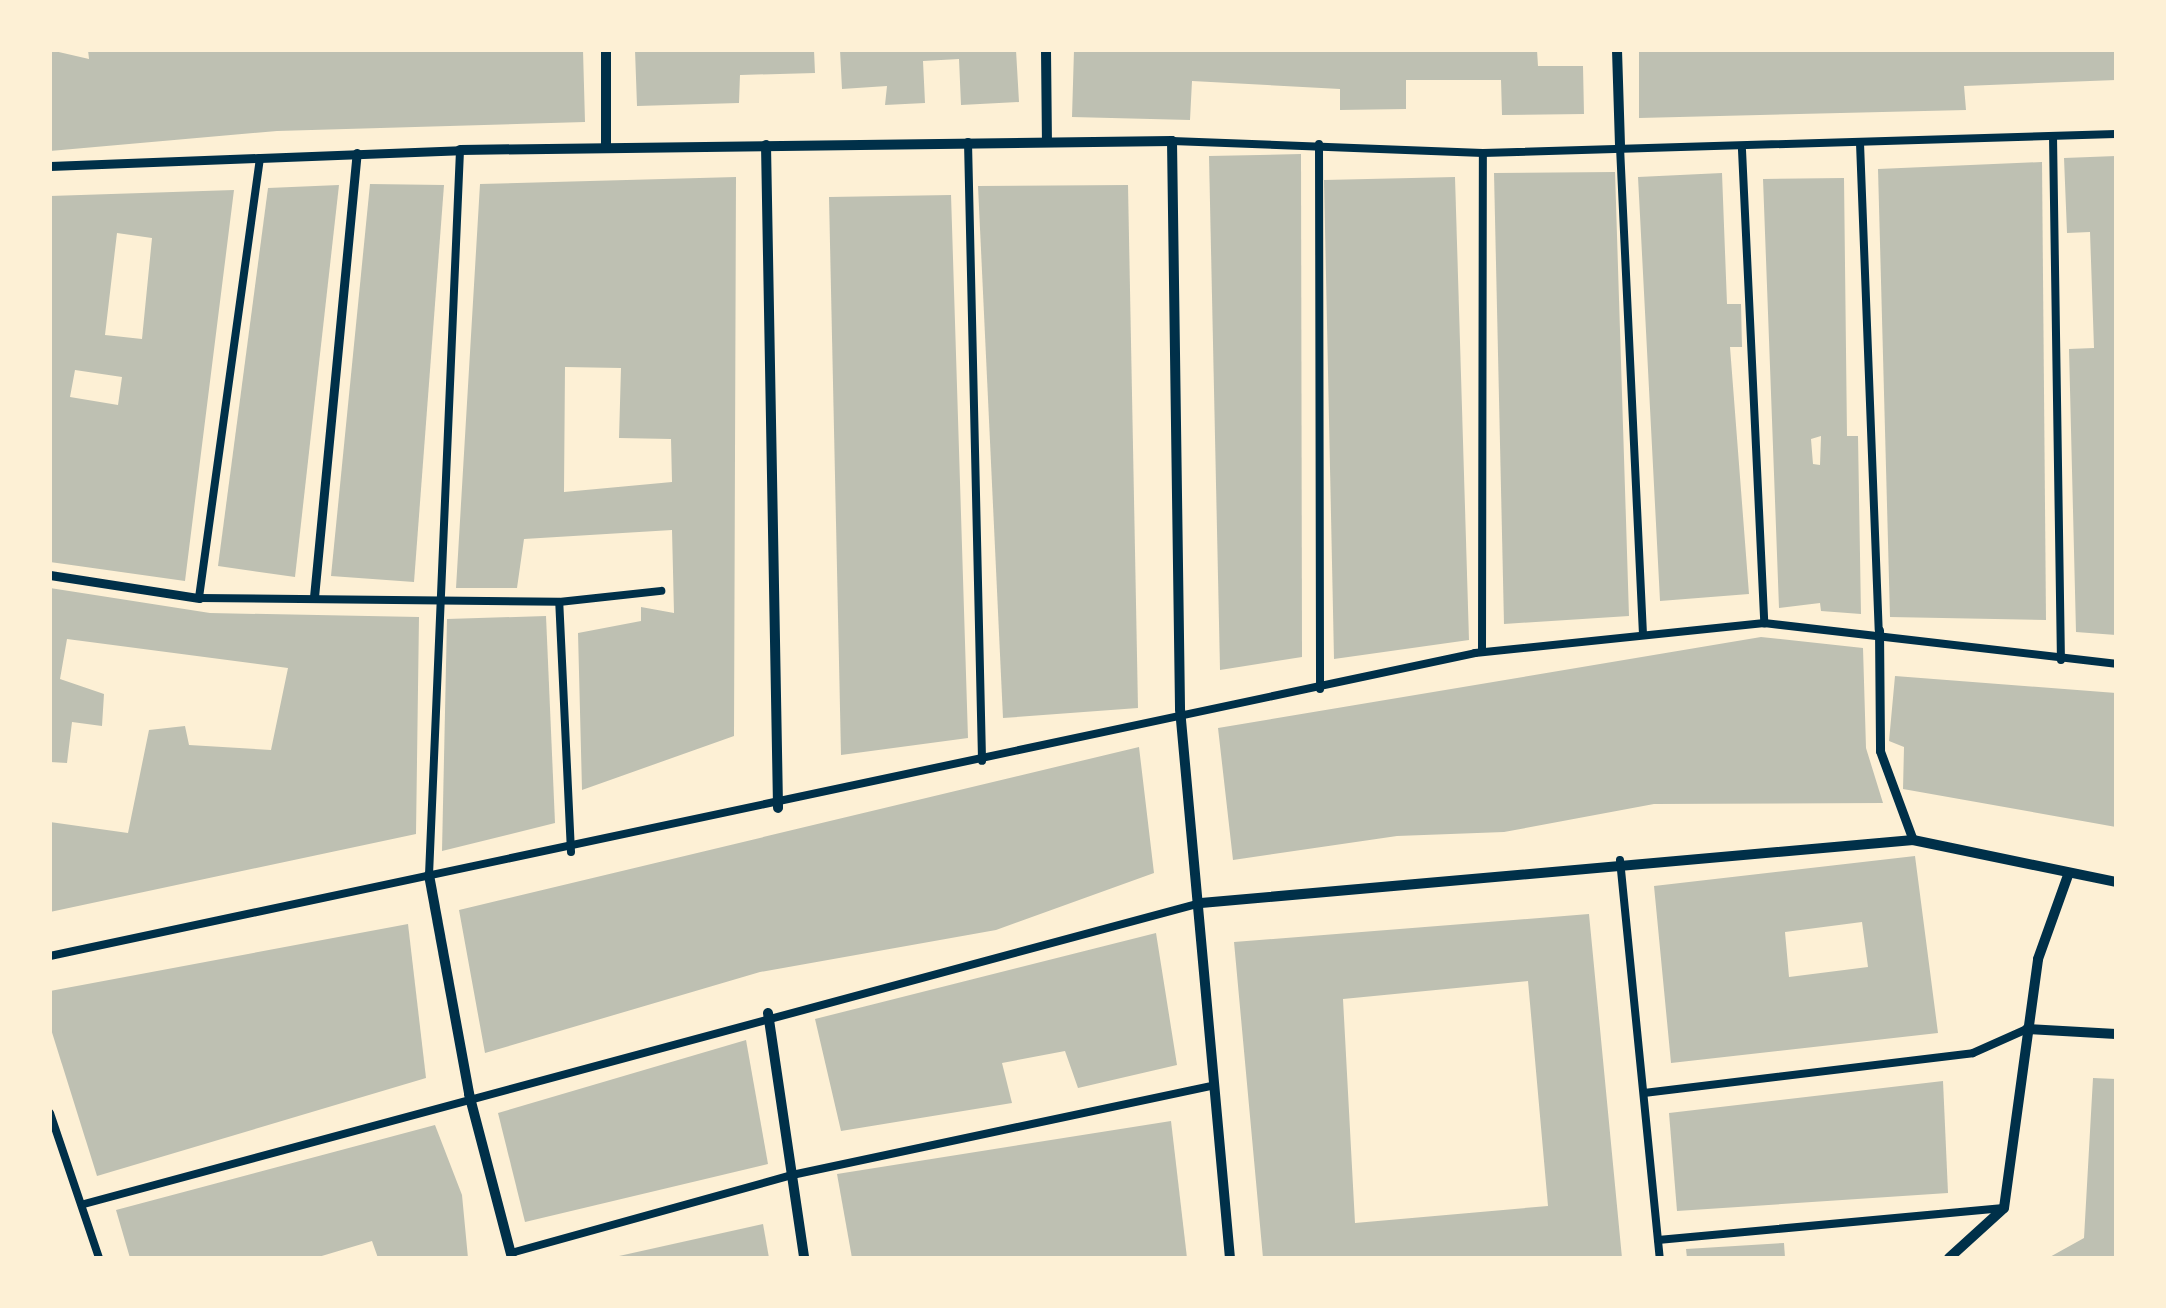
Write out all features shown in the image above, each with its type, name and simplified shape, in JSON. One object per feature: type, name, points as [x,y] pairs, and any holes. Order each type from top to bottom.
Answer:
[{"type":"street","points":[[606,50],[606,146]]},
{"type":"street","points":[[1046,50],[1047,139]]},
{"type":"street","points":[[1617,50],[1620,148]]},
{"type":"street","points":[[50,166],[606,146],[1172,140],[1180,709],[1201,902],[1212,1086],[1230,1258]]},
{"type":"street","points":[[766,145],[778,808]]},
{"type":"street","points":[[314,597],[358,153]]},
{"type":"street","points":[[50,576],[199,598]]},
{"type":"street","points":[[1878,630],[1880,751],[1913,840]]},
{"type":"street","points":[[1201,902],[1620,860],[1913,840],[2116,882]]},
{"type":"street","points":[[1949,1258],[2004,1208],[2038,959],[2068,874]]},
{"type":"street","points":[[429,876],[468,1094],[511,1255]]},
{"type":"street","points":[[768,1013],[804,1258]]},
{"type":"street","points":[[2028,1029],[2116,1034]]},
{"type":"lane","points":[[1172,140],[1483,153],[1620,148],[1742,150],[2116,134]]},
{"type":"lane","points":[[2053,136],[2061,660]]},
{"type":"lane","points":[[968,142],[982,761]]},
{"type":"lane","points":[[1860,142],[1878,630]]},
{"type":"lane","points":[[1320,144],[1320,690]]},
{"type":"lane","points":[[1620,148],[1643,631]]},
{"type":"lane","points":[[429,876],[460,150]]},
{"type":"lane","points":[[1742,150],[1764,622]]},
{"type":"lane","points":[[1482,652],[1483,153]]},
{"type":"lane","points":[[260,158],[199,598],[314,597],[438,608],[560,602],[661,591]]},
{"type":"lane","points":[[560,602],[571,852]]},
{"type":"lane","points":[[50,956],[778,808],[982,761],[1180,709],[1320,690],[1482,652],[1643,631],[1764,622],[1878,630],[2061,660],[2116,664]]},
{"type":"lane","points":[[1620,860],[1660,1258]]},
{"type":"lane","points":[[84,1204],[468,1094],[1201,902]]},
{"type":"lane","points":[[1644,1093],[1974,1052],[2028,1029]]},
{"type":"lane","points":[[511,1255],[792,1175],[1212,1086]]},
{"type":"lane","points":[[50,1112],[100,1258]]},
{"type":"lane","points":[[1658,1240],[2004,1208]]},
{"type":"building","points":[[50,50],[89,59],[88,50],[583,50],[585,122],[277,131],[50,151]]},
{"type":"building","points":[[635,50],[814,50],[815,73],[740,75],[739,103],[637,106]]},
{"type":"building","points":[[840,50],[1016,50],[1019,102],[961,105],[959,59],[923,61],[925,103],[885,105],[887,86],[842,89]]},
{"type":"building","points":[[1074,50],[1537,50],[1538,66],[1583,66],[1584,114],[1502,115],[1501,80],[1406,80],[1406,109],[1340,110],[1340,89],[1192,81],[1190,120],[1072,117]]},
{"type":"building","points":[[1639,50],[2116,50],[2116,80],[1964,86],[1966,110],[1639,118]]},
{"type":"building","points":[[1301,154],[1302,657],[1220,670],[1209,156]]},
{"type":"building","points":[[2116,156],[2116,635],[2076,632],[2069,349],[2094,348],[2090,232],[2067,233],[2064,158]]},
{"type":"building","points":[[2042,162],[2046,620],[1890,617],[1878,169]]},
{"type":"building","points":[[1615,172],[1629,616],[1504,624],[1494,173]]},
{"type":"building","points":[[1722,173],[1727,304],[1741,304],[1742,347],[1730,347],[1749,594],[1660,601],[1638,177]]},
{"type":"building","points":[[736,177],[734,736],[582,790],[578,633],[641,621],[641,607],[674,613],[672,530],[524,539],[517,588],[456,588],[480,184]],"holes":[[[565,367],[621,368],[619,438],[671,439],[672,482],[564,492]]]},
{"type":"building","points":[[1455,177],[1469,640],[1334,659],[1324,180]]},
{"type":"building","points":[[1844,178],[1847,436],[1858,436],[1861,614],[1821,611],[1820,603],[1779,608],[1763,179]],"holes":[[[1821,436],[1820,465],[1813,464],[1811,439]]]},
{"type":"building","points":[[370,184],[444,185],[414,582],[331,576]]},
{"type":"building","points":[[339,185],[295,577],[218,566],[268,188]]},
{"type":"building","points":[[1128,185],[1138,708],[1003,718],[978,186]]},
{"type":"building","points":[[234,190],[185,581],[50,562],[50,196]],"holes":[[[117,233],[152,238],[142,339],[105,335]],[[75,370],[122,377],[118,405],[70,397]]]},
{"type":"building","points":[[951,195],[968,738],[841,755],[829,197]]},
{"type":"building","points":[[50,588],[210,613],[419,617],[416,834],[50,912],[50,822],[128,833],[149,730],[185,726],[189,745],[271,750],[288,668],[67,639],[60,679],[104,694],[102,726],[72,722],[67,763],[50,762]]},
{"type":"building","points":[[546,616],[555,823],[442,851],[447,619]]},
{"type":"building","points":[[1761,637],[1863,648],[1866,748],[1883,803],[1654,804],[1504,832],[1397,836],[1233,860],[1218,728]]},
{"type":"building","points":[[1895,676],[2116,693],[2116,827],[1903,789],[1904,747],[1889,741]]},
{"type":"building","points":[[1139,747],[1154,873],[996,930],[760,972],[485,1053],[459,910]]},
{"type":"building","points":[[1915,856],[1938,1033],[1671,1063],[1654,886]],"holes":[[[1862,922],[1868,967],[1789,977],[1785,932]]]},
{"type":"building","points":[[1589,914],[1622,1258],[1263,1258],[1234,942]],"holes":[[[1528,981],[1548,1206],[1355,1223],[1343,999]]]},
{"type":"building","points":[[408,924],[426,1078],[97,1176],[50,1026],[50,991]]},
{"type":"building","points":[[1156,933],[1177,1065],[1078,1088],[1065,1051],[1002,1063],[1012,1103],[841,1131],[815,1019]]},
{"type":"building","points":[[746,1040],[768,1164],[525,1222],[498,1113]]},
{"type":"building","points":[[2093,1078],[2116,1079],[2116,1258],[2048,1258],[2084,1238]]},
{"type":"building","points":[[1943,1081],[1948,1193],[1677,1211],[1669,1113]]},
{"type":"building","points":[[1171,1121],[1187,1258],[852,1258],[837,1174]]},
{"type":"building","points":[[435,1125],[462,1195],[468,1258],[378,1258],[372,1241],[315,1258],[130,1258],[116,1210]]},
{"type":"building","points":[[763,1224],[769,1258],[619,1258],[619,1256]]},
{"type":"building","points":[[1784,1243],[1785,1258],[1687,1258],[1686,1249]]}]
